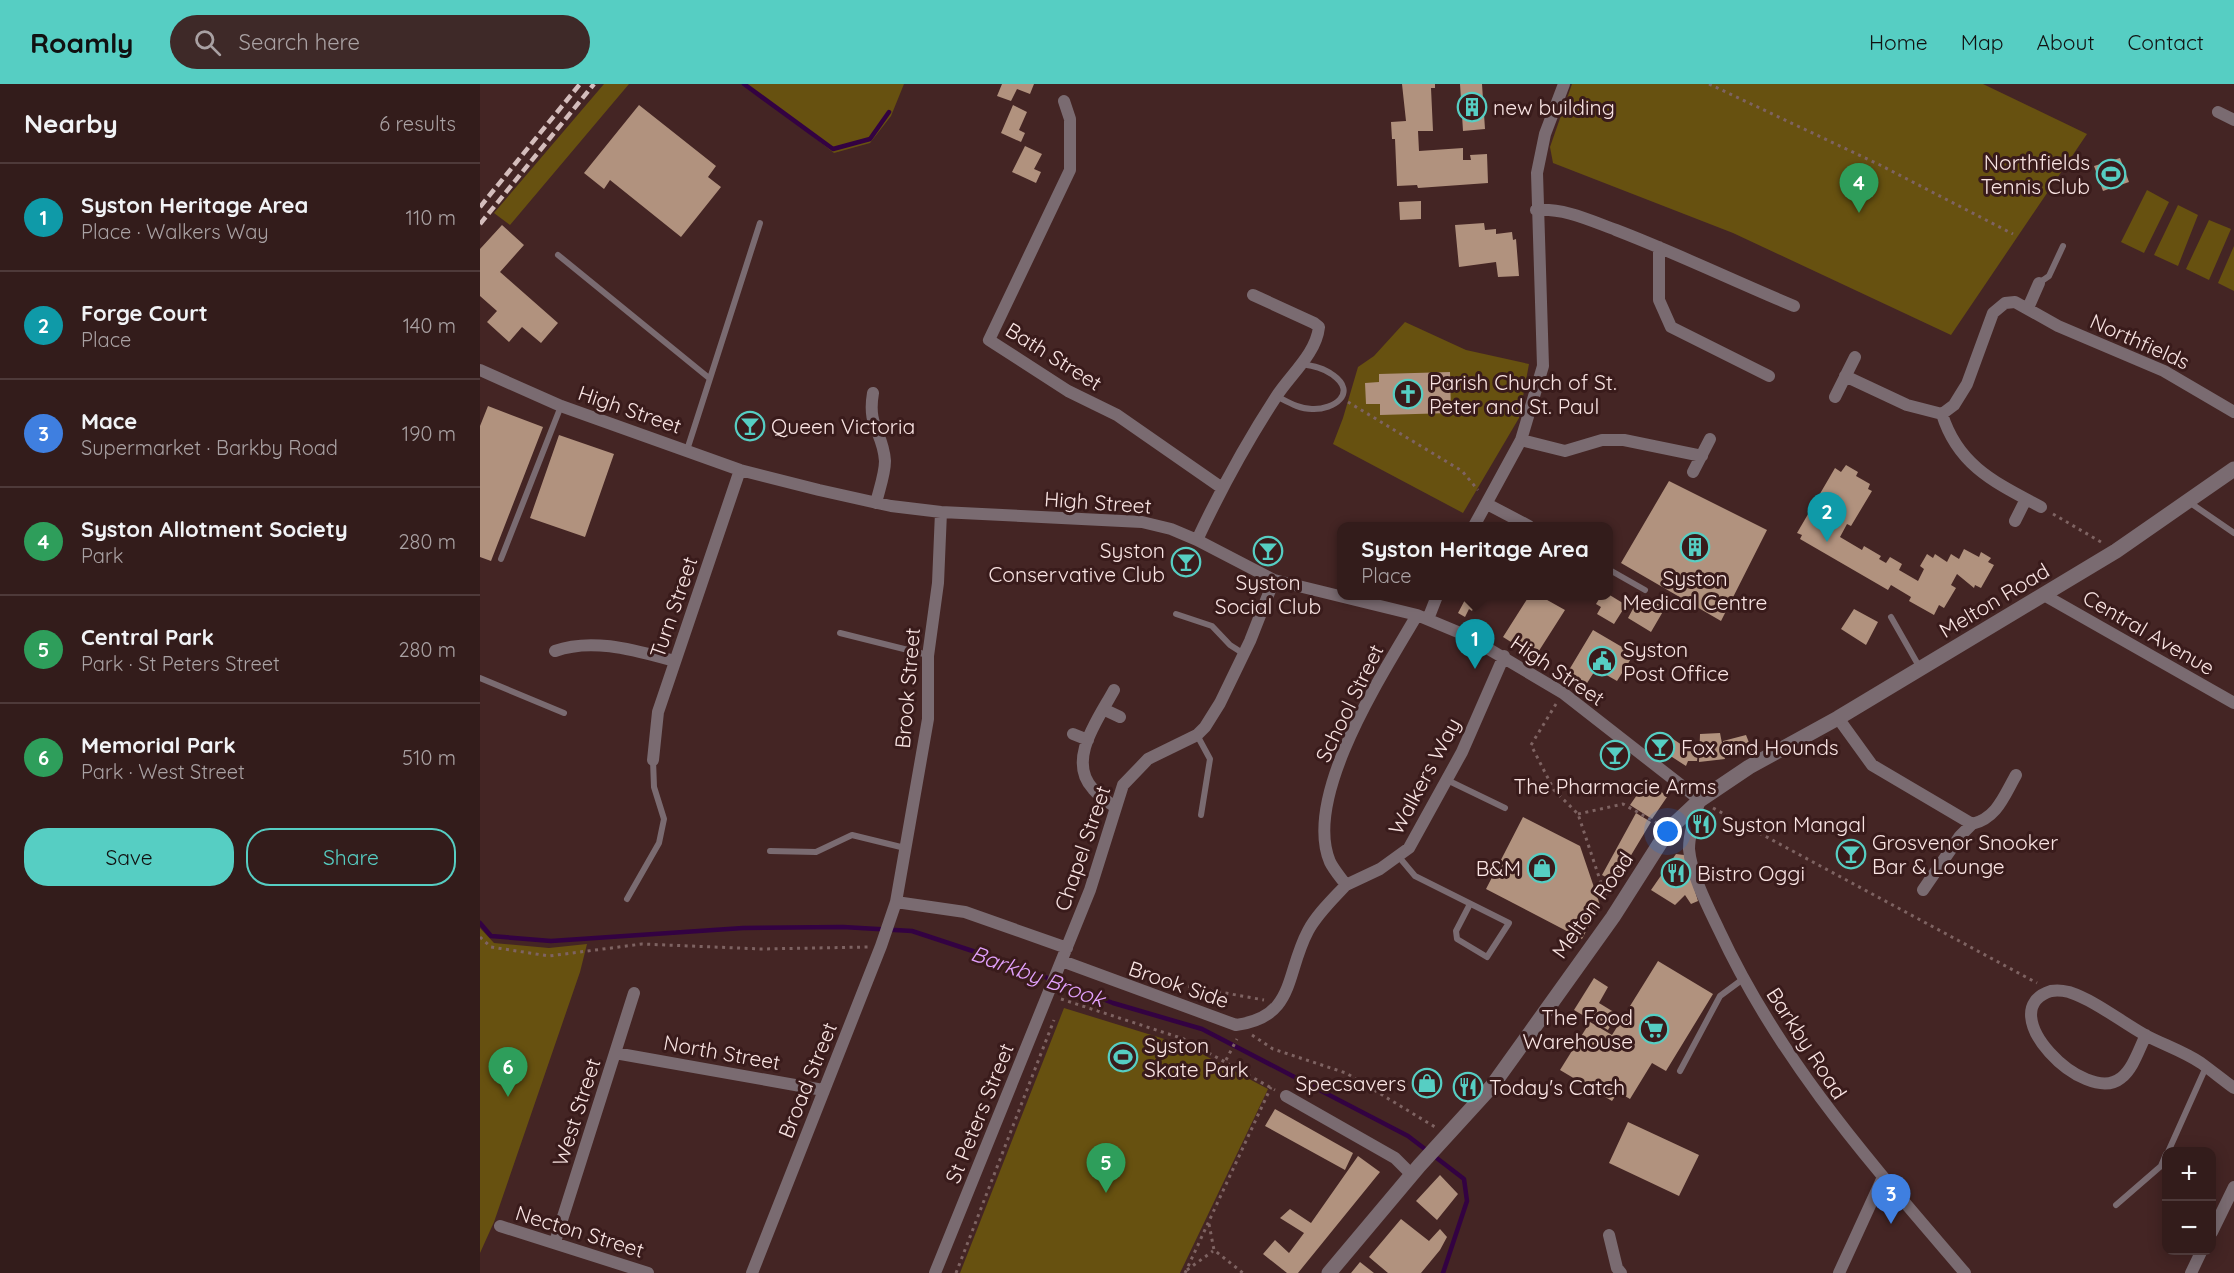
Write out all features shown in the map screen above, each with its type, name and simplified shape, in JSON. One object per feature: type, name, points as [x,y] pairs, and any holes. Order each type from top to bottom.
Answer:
[{"type":"street","points":[[1476,522],[1521,440],[1543,366],[1544,332],[1536,210],[1540,153],[1564,84]]},
{"type":"street","name":"Bath Street","points":[[1064,101],[1070,119],[1070,170],[989,340],[1068,390],[1117,415],[1222,488]]},
{"type":"street","points":[[2218,112],[2234,120]]},
{"type":"street","points":[[1536,210],[1556,209],[1659,247],[1794,306]]},
{"type":"street","points":[[1659,247],[1659,300],[1671,327],[1769,376]]},
{"type":"street","points":[[2028,308],[2039,284]]},
{"type":"street","points":[[1197,540],[1222,488],[1276,396],[1302,363],[1318,336],[1318,327],[1252,295]]},
{"type":"street","name":"Northfields","points":[[1942,414],[1954,405],[1967,384],[1993,314],[2005,303],[2015,302],[2058,326],[2164,371],[2234,412]]},
{"type":"street","points":[[1835,397],[1855,357]]},
{"type":"street","name":"High Street","points":[[481,372],[561,406],[740,470],[876,502],[941,512],[1142,522],[1171,529],[1197,540],[1274,580],[1337,596]]},
{"type":"street","points":[[1845,376],[1907,405],[1942,414],[1957,450],[1996,482],[2041,507]]},
{"type":"street","points":[[873,393],[870,411],[882,446],[885,463],[876,502]]},
{"type":"street","points":[[1693,472],[1710,439]]},
{"type":"street","points":[[1521,440],[1565,451],[1602,440],[1624,440],[1702,456]]},
{"type":"street","name":"Melton Road","points":[[1329,1273],[1415,1170],[1492,1086],[1613,917],[1669,830],[1700,800],[1749,767],[1838,718],[2116,551],[2234,469]]},
{"type":"street","name":"Turn Street","points":[[653,760],[657,712],[740,470]]},
{"type":"street","points":[[2015,520],[2026,499]]},
{"type":"street","points":[[1487,504],[1521,522]]},
{"type":"street","name":"Brook Street","points":[[896,902],[928,719],[928,656],[938,583],[941,512]]},
{"type":"street","points":[[1197,735],[1220,703],[1244,654],[1274,580]]},
{"type":"street","name":"Central Avenue","points":[[2044,595],[2234,703]]},
{"type":"street","name":"High Street","points":[[1354,600],[1422,617],[1504,656],[1563,693],[1700,800]]},
{"type":"street","name":"School Street","points":[[1346,885],[1330,862],[1326,840],[1325,815],[1333,780],[1346,746],[1378,681],[1434,600]]},
{"type":"street","points":[[555,651],[573,644],[626,648],[675,660]]},
{"type":"street","name":"Walkers Way","points":[[1346,885],[1400,857],[1420,832],[1447,780],[1504,656]]},
{"type":"street","points":[[1114,690],[1082,756],[1083,771],[1094,790],[1115,807]]},
{"type":"street","points":[[1103,709],[1120,717]]},
{"type":"street","points":[[1838,718],[1872,765],[1972,824]]},
{"type":"street","points":[[1073,734],[1088,740]]},
{"type":"street","name":"Chapel Street","points":[[1060,965],[1090,890],[1123,785],[1148,759],[1162,750],[1197,735]]},
{"type":"street","points":[[1923,890],[1960,836],[1972,824],[1985,821],[1994,813],[2016,775]]},
{"type":"street","name":"Barkby Road","points":[[1700,800],[1693,820],[1689,849],[1704,897],[1743,979],[1805,1080],[1965,1273]]},
{"type":"street","points":[[1281,1004],[1309,930],[1346,885]]},
{"type":"street","points":[[896,902],[965,912],[1067,948]]},
{"type":"street","name":"Broad Street","points":[[752,1273],[881,946],[896,902]]},
{"type":"street","name":"Brook Side","points":[[1060,965],[1192,1007],[1239,1027],[1254,1022],[1281,1004]]},
{"type":"street","name":"St Peters Street","points":[[935,1273],[1060,965]]},
{"type":"street","points":[[2146,1035],[2121,1079],[2108,1084],[2090,1083],[2067,1068],[2034,1033],[2030,1020],[2031,1008],[2041,997],[2052,991],[2067,991],[2146,1035],[2174,1047],[2234,1088]]},
{"type":"street","name":"West Street","points":[[555,1242],[634,993]]},
{"type":"street","name":"North Street","points":[[615,1053],[823,1090]]},
{"type":"street","points":[[1290,1099],[1415,1170]]},
{"type":"street","points":[[1839,1273],[1883,1176]]},
{"type":"street","points":[[2216,1222],[2234,1187]]},
{"type":"street","name":"Necton Street","points":[[500,1226],[648,1273]]},
{"type":"street","points":[[1609,1235],[1617,1268],[1621,1273]]},
{"type":"street","points":[[2191,1273],[2200,1255]]},
{"type":"lane","points":[[687,450],[760,223]]},
{"type":"lane","points":[[2039,284],[2049,276],[2063,246]]},
{"type":"lane","points":[[558,255],[709,378]]},
{"type":"lane","points":[[1276,396],[1301,408],[1313,410],[1335,405],[1342,399],[1345,390],[1343,383],[1326,370],[1302,363]]},
{"type":"lane","points":[[501,560],[561,406]]},
{"type":"lane","points":[[2188,502],[2234,533]]},
{"type":"lane","points":[[1613,572],[1645,590]]},
{"type":"lane","points":[[1176,614],[1212,626],[1230,645],[1244,654]]},
{"type":"lane","points":[[1891,617],[1921,669]]},
{"type":"lane","points":[[840,633],[928,656]]},
{"type":"lane","points":[[480,678],[564,713]]},
{"type":"lane","points":[[1197,735],[1210,759],[1201,815]]},
{"type":"lane","points":[[627,899],[659,843],[664,819],[654,787],[653,760]]},
{"type":"lane","points":[[1447,780],[1505,808]]},
{"type":"lane","points":[[770,851],[816,852],[852,835],[905,848]]},
{"type":"lane","points":[[1400,857],[1415,876],[1509,923],[1487,957],[1457,939],[1456,931],[1470,904]]},
{"type":"lane","points":[[1680,1071],[1720,996],[1743,979]]},
{"type":"lane","points":[[2170,1147],[2206,1067]]},
{"type":"lane","points":[[2115,1206],[2162,1164]]},
{"type":"path","points":[[1709,84],[1880,165],[2013,234]]},
{"type":"path","points":[[1342,399],[1462,471],[1487,504]]},
{"type":"path","points":[[2041,507],[2116,551]]},
{"type":"path","points":[[1563,693],[1531,745],[1554,790],[1578,814],[1613,917]]},
{"type":"path","points":[[1525,786],[1554,790]]},
{"type":"path","points":[[1700,800],[1736,823],[2052,991]]},
{"type":"path","points":[[1578,814],[1623,804],[1669,830]]},
{"type":"path","points":[[480,937],[491,947],[549,956],[642,944],[762,949],[881,946]]},
{"type":"path","points":[[1149,979],[1281,1004]]},
{"type":"path","points":[[1048,995],[1184,1039],[1226,1060],[1290,1099]]},
{"type":"path","points":[[957,1273],[1058,1010]]},
{"type":"path","points":[[1226,1060],[1239,1027],[1274,1049],[1346,1073],[1395,1101],[1443,1139]]},
{"type":"path","points":[[1185,1272],[1271,1087]]},
{"type":"path","points":[[1209,1222],[1214,1250],[1243,1273]]},
{"type":"path","points":[[1185,1272],[1214,1250]]},
{"type":"shaded area","points":[[604,84],[629,84],[510,225],[494,213]]},
{"type":"shaded area","points":[[746,84],[904,84],[891,116],[870,143],[834,153]]},
{"type":"shaded area","points":[[1572,84],[1983,84],[2087,134],[1951,335],[1733,233],[1553,163],[1550,147]]},
{"type":"shaded area","points":[[2147,190],[2169,202],[2144,253],[2121,242]]},
{"type":"shaded area","points":[[2178,205],[2198,215],[2178,266],[2154,255]]},
{"type":"shaded area","points":[[2209,220],[2231,229],[2209,280],[2186,269]]},
{"type":"shaded area","points":[[2234,246],[2234,291],[2218,283]]},
{"type":"shaded area","points":[[1405,322],[1466,350],[1529,364],[1519,418],[1463,513],[1333,444],[1358,367],[1374,356]]},
{"type":"shaded area","points":[[480,928],[494,943],[549,948],[587,944],[580,972],[494,1222],[480,1253]]},
{"type":"shaded area","points":[[1064,1008],[1187,1046],[1268,1089],[1180,1273],[960,1273]]},
{"type":"building","points":[[1002,84],[1034,84],[1030,94],[1017,89],[1011,101],[997,96]]},
{"type":"building","points":[[1402,84],[1435,84],[1435,88],[1431,88],[1433,131],[1418,131],[1419,151],[1463,148],[1463,160],[1471,160],[1470,155],[1487,154],[1488,183],[1418,188],[1417,185],[1397,186],[1395,139],[1392,139],[1391,122],[1406,121]]},
{"type":"building","name":"new building","points":[[1460,84],[1482,84],[1485,129],[1463,131]]},
{"type":"building","points":[[639,105],[716,166],[708,177],[721,187],[681,237],[610,180],[604,189],[584,173]]},
{"type":"building","points":[[1013,105],[1027,112],[1019,130],[1025,133],[1021,142],[1001,133]]},
{"type":"building","points":[[1025,146],[1042,154],[1034,169],[1041,172],[1036,183],[1012,172]]},
{"type":"building","name":"Northfields Tennis Club","points":[[2120,158],[2129,182],[2103,191],[2094,166]]},
{"type":"building","points":[[1421,201],[1421,219],[1400,220],[1399,202]]},
{"type":"building","points":[[1484,223],[1485,230],[1496,229],[1496,234],[1512,232],[1513,240],[1516,239],[1519,276],[1498,277],[1496,262],[1459,267],[1455,225]]},
{"type":"building","points":[[502,225],[524,245],[500,272],[558,323],[541,343],[522,327],[509,342],[487,322],[497,311],[480,296],[480,249]]},
{"type":"building","name":"Parish Church of St. Peter and St. Paul","points":[[1450,372],[1451,413],[1380,415],[1380,404],[1366,404],[1365,383],[1379,382],[1379,374]]},
{"type":"building","points":[[488,406],[543,427],[491,561],[480,557],[480,426]]},
{"type":"building","points":[[559,435],[614,454],[585,537],[530,518]]},
{"type":"building","points":[[1846,465],[1858,472],[1856,476],[1870,484],[1868,489],[1872,491],[1851,526],[1847,524],[1840,537],[1862,550],[1864,546],[1881,556],[1879,559],[1886,563],[1890,557],[1902,564],[1899,570],[1918,581],[1924,569],[1920,566],[1927,554],[1933,558],[1935,554],[1947,562],[1951,554],[1959,559],[1964,549],[1979,557],[1981,552],[1991,558],[1988,562],[1994,565],[1981,588],[1975,585],[1974,588],[1957,574],[1951,585],[1956,588],[1944,608],[1939,605],[1934,615],[1909,601],[1911,597],[1891,585],[1888,590],[1800,539],[1802,535],[1797,533],[1835,468],[1841,472]]},
{"type":"building","name":"Syston Medical Centre","points":[[1669,481],[1767,530],[1721,621],[1621,563]]},
{"type":"building","points":[[1613,597],[1626,605],[1614,624],[1597,614],[1601,607],[1596,604],[1598,600],[1613,600]]},
{"type":"building","points":[[1465,600],[1477,600],[1472,611],[1469,609],[1465,617],[1458,613]]},
{"type":"building","points":[[1526,600],[1547,600],[1565,610],[1535,657],[1503,637]]},
{"type":"building","points":[[1655,602],[1665,608],[1651,632],[1628,618],[1635,605],[1649,613]]},
{"type":"building","points":[[1854,609],[1878,622],[1866,645],[1841,629]]},
{"type":"building","name":"Syston Post Office","points":[[1593,630],[1634,654],[1617,681],[1596,669],[1582,691],[1563,680]]},
{"type":"building","points":[[1664,733],[1691,751],[1698,751],[1697,761],[1688,761],[1686,766],[1655,746]]},
{"type":"building","points":[[1720,733],[1725,759],[1699,762],[1700,734]]},
{"type":"building","points":[[1746,735],[1752,750],[1726,757],[1723,741]]},
{"type":"building","points":[[1648,779],[1667,797],[1652,819],[1630,805]]},
{"type":"building","points":[[1636,813],[1651,822],[1615,882],[1602,875]]},
{"type":"building","name":"B&M","points":[[1523,817],[1580,846],[1600,905],[1582,939],[1486,889]]},
{"type":"building","points":[[1676,854],[1684,855],[1698,901],[1691,904],[1685,895],[1675,905],[1651,890]]},
{"type":"building","name":"The Food Warehouse","points":[[1658,961],[1713,994],[1666,1071],[1652,1063],[1630,1099],[1618,1092],[1612,1101],[1560,1070],[1590,1022],[1612,1035]]},
{"type":"building","points":[[1594,978],[1608,987],[1599,1003],[1617,1014],[1608,1030],[1574,1010]]},
{"type":"building","points":[[1275,1109],[1353,1153],[1345,1170],[1265,1126]]},
{"type":"building","points":[[1628,1122],[1699,1155],[1679,1196],[1609,1163]]},
{"type":"building","points":[[1358,1156],[1380,1172],[1298,1273],[1287,1273],[1263,1254],[1275,1240],[1289,1253],[1304,1233],[1280,1218],[1290,1209],[1311,1223]]},
{"type":"building","points":[[1440,1175],[1458,1194],[1437,1220],[1416,1201]]},
{"type":"building","points":[[1401,1219],[1429,1241],[1440,1229],[1447,1237],[1440,1250],[1421,1273],[1388,1273],[1369,1257]]},
{"type":"building","points":[[1360,1262],[1374,1273],[1351,1273]]},
{"type":"waterway","points":[[744,84],[833,149],[870,139],[889,112]]},
{"type":"waterway","name":"Barkby Brook","points":[[480,923],[491,936],[551,941],[743,928],[843,927],[912,931],[1003,961],[1113,1003],[1202,1029],[1408,1136],[1464,1179],[1467,1201],[1443,1273]]},
{"type":"railway","points":[[480,207],[580,84]]},
{"type":"railway","points":[[480,224],[594,84]]},
{"type":"place","name":"new building","points":[[1472,107]]},
{"type":"place","name":"Northfields Tennis Club","points":[[2111,174]]},
{"type":"place","name":"Syston Allotment Society","points":[[1859,213]]},
{"type":"place","name":"Parish Church of St. Peter and St. Paul","points":[[1408,394]]},
{"type":"place","name":"Queen Victoria","points":[[750,426]]},
{"type":"place","name":"Forge Court","points":[[1827,542]]},
{"type":"place","name":"Syston Medical Centre","points":[[1695,547]]},
{"type":"place","name":"Syston Social Club","points":[[1268,551]]},
{"type":"place","name":"Syston Conservative Club","points":[[1186,562]]},
{"type":"place","name":"Syston Post Office","points":[[1602,661]]},
{"type":"place","name":"Syston Heritage Area","points":[[1475,669]]},
{"type":"place","name":"Fox and Hounds","points":[[1660,747]]},
{"type":"place","name":"The Pharmacie Arms","points":[[1615,755]]},
{"type":"place","name":"Syston Mangal","points":[[1701,824]]},
{"type":"place","name":"Grosvenor Snooker Bar & Lounge","points":[[1851,854]]},
{"type":"place","name":"B&M","points":[[1542,868]]},
{"type":"place","name":"Bistro Oggi","points":[[1676,873]]},
{"type":"place","name":"The Food Warehouse","points":[[1654,1029]]},
{"type":"place","name":"Syston Skate Park","points":[[1123,1057]]},
{"type":"place","name":"Specsavers","points":[[1427,1083]]},
{"type":"place","name":"Today's Catch","points":[[1468,1087]]},
{"type":"place","name":"Memorial Park","points":[[508,1097]]},
{"type":"place","name":"Central Park","points":[[1106,1193]]},
{"type":"place","name":"Mace","points":[[1891,1224]]}]
